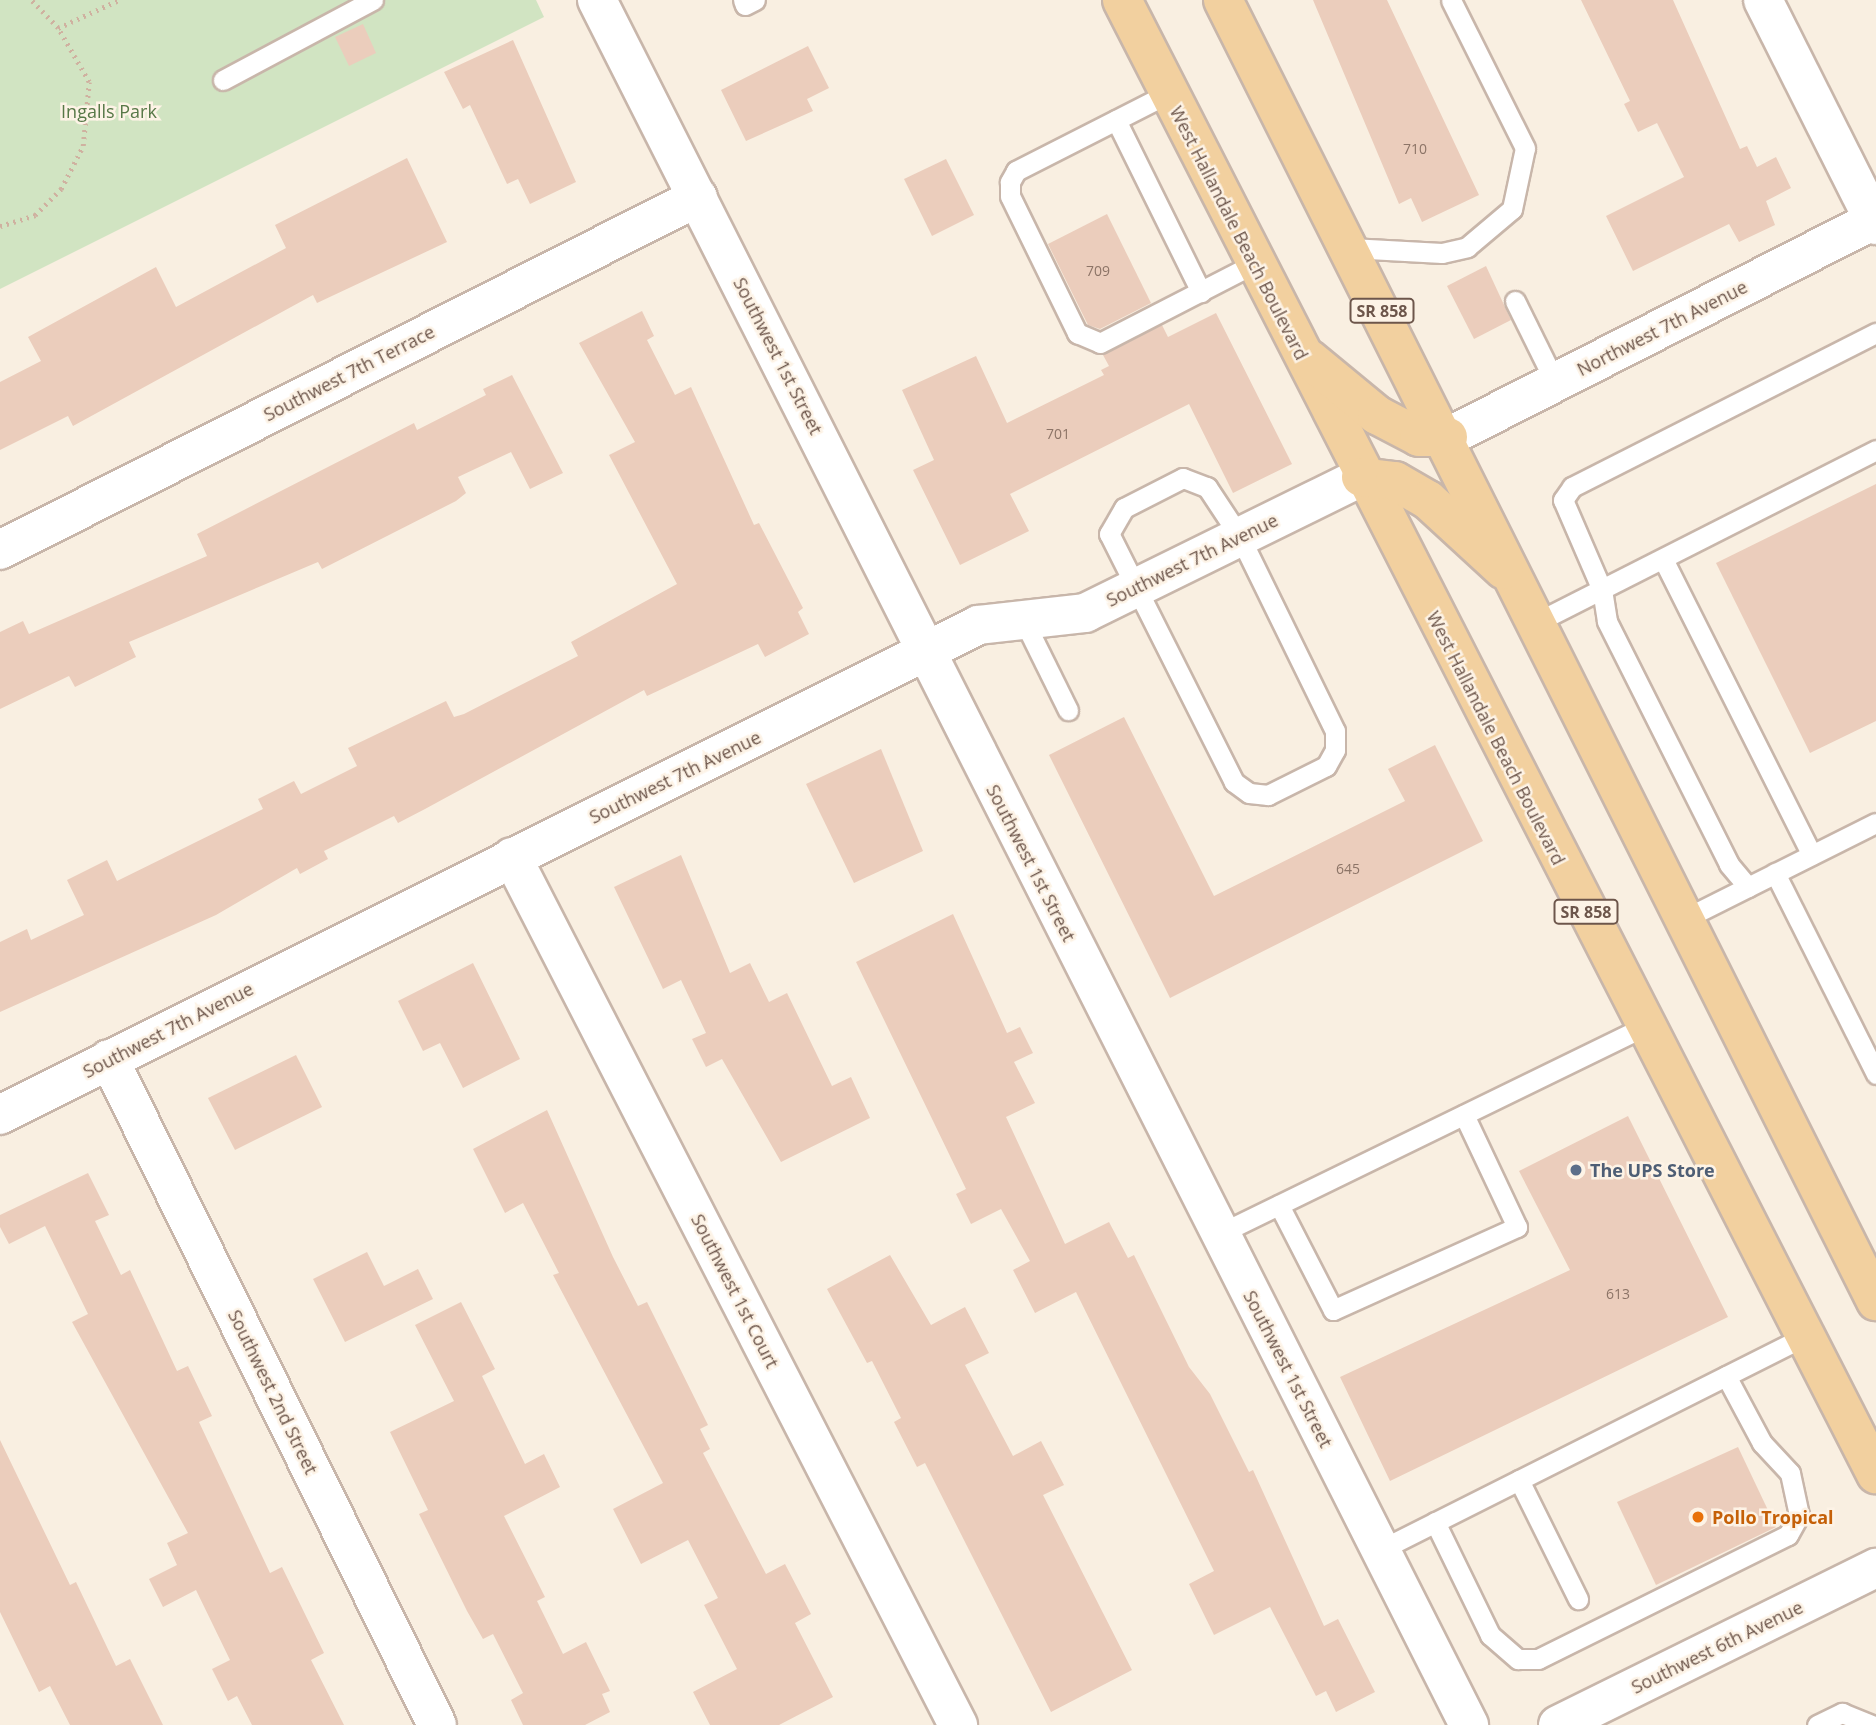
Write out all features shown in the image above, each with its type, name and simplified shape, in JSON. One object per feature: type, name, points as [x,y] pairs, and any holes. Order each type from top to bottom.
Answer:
[{"type":"main road","name":"West Hallandale Beach Boulevard","points":[[1122,0],[1361,477],[1876,1474]]},
{"type":"main road","name":"SR 858","points":[[1223,0],[1448,438],[1875,1294]]},
{"type":"main road","points":[[1296,349],[1377,415],[1419,437],[1448,438]]},
{"type":"main road","points":[[1361,477],[1395,481],[1428,500],[1521,586]]},
{"type":"street","name":"Southwest 1st Street","points":[[597,0],[1469,1725]]},
{"type":"street","points":[[1763,0],[1875,221]]},
{"type":"street","name":"Southwest 7th Terrace","points":[[0,550],[698,197]]},
{"type":"street","name":"Northwest 7th Avenue","points":[[1448,438],[1875,221]]},
{"type":"street","name":"Southwest 7th Avenue","points":[[0,1115],[978,625],[1022,617],[1085,613],[1361,477]]},
{"type":"street","name":"Southwest 1st Court","points":[[512,858],[958,1725]]},
{"type":"street","name":"Southwest 2nd Street","points":[[109,1059],[437,1725]]},
{"type":"street","name":"Southwest 6th Avenue","points":[[1567,1723],[1876,1568]]},
{"type":"lane","points":[[223,80],[373,0]]},
{"type":"lane","points":[[1350,248],[1442,253],[1467,247],[1512,209],[1525,148],[1451,0]]},
{"type":"lane","points":[[1169,93],[1016,171],[1010,182],[1010,196],[1077,333],[1100,343],[1254,264]]},
{"type":"lane","points":[[1116,120],[1200,292]]},
{"type":"lane","points":[[1515,301],[1555,382]]},
{"type":"lane","points":[[1748,887],[1729,864],[1607,621],[1602,590],[1565,516],[1563,500],[1572,487],[1876,333]]},
{"type":"lane","points":[[1539,621],[1876,450]]},
{"type":"lane","points":[[1183,478],[1206,487],[1240,537],[1335,732],[1335,750],[1326,766],[1268,795],[1250,793],[1234,782],[1136,588],[1110,534],[1113,519],[1183,478]]},
{"type":"lane","points":[[1663,559],[1812,855]]},
{"type":"lane","points":[[1022,617],[1068,710]]},
{"type":"lane","points":[[1686,918],[1812,855],[1874,828]]},
{"type":"lane","points":[[1775,873],[1876,1074]]},
{"type":"lane","points":[[1219,1234],[1645,1026]]},
{"type":"lane","points":[[1279,1205],[1334,1310],[1517,1227],[1464,1115]]},
{"type":"lane","points":[[1380,1550],[1805,1336]]},
{"type":"lane","points":[[1435,1522],[1490,1635],[1518,1659],[1538,1659],[1788,1535],[1799,1515],[1790,1473],[1762,1443],[1726,1376]]},
{"type":"lane","points":[[1519,1480],[1577,1599]]},
{"type":"lane","points":[[1817,1725],[1842,1713],[1872,1725]]},
{"type":"path","points":[[0,226],[35,215],[61,189],[83,146],[89,82],[58,28],[31,0]]},
{"type":"path","points":[[58,28],[119,0]]},
{"type":"green space","name":"Ingalls Park","points":[[0,0],[536,0],[544,17],[0,289]]},
{"type":"building","points":[[1313,0],[1387,0],[1479,195],[1422,222],[1411,198],[1399,204]]},
{"type":"building","points":[[1581,0],[1673,0],[1740,149],[1747,146],[1757,167],[1776,157],[1791,188],[1766,201],[1775,225],[1739,242],[1729,224],[1633,271],[1606,216],[1684,177],[1657,123],[1638,132],[1624,104],[1630,101]]},
{"type":"building","points":[[363,24],[376,53],[349,66],[335,37]]},
{"type":"building","points":[[513,40],[576,182],[530,204],[518,179],[507,184],[470,105],[463,109],[444,72]]},
{"type":"building","points":[[808,46],[829,88],[807,99],[813,111],[746,141],[721,90]]},
{"type":"building","points":[[407,158],[447,242],[317,303],[313,295],[73,426],[68,416],[0,450],[0,382],[41,361],[28,337],[156,267],[176,307],[286,248],[275,225]]},
{"type":"building","points":[[946,159],[974,215],[932,236],[904,179]]},
{"type":"building","points":[[1107,214],[1151,303],[1100,329],[1088,325],[1048,244]]},
{"type":"building","points":[[1486,266],[1511,320],[1474,339],[1447,286]]},
{"type":"building","points":[[642,311],[654,336],[647,340],[675,395],[691,387],[754,525],[759,523],[803,608],[798,612],[809,634],[765,657],[758,644],[647,696],[644,690],[398,823],[394,816],[324,851],[328,859],[300,874],[297,868],[216,915],[0,1012],[0,942],[27,929],[31,940],[84,915],[67,880],[107,860],[117,881],[263,809],[258,799],[294,781],[301,794],[357,766],[348,748],[446,701],[454,717],[464,714],[578,656],[571,642],[677,584],[609,455],[635,442],[579,343]]},
{"type":"building","points":[[1216,313],[1292,464],[1233,493],[1189,404],[1010,494],[1029,531],[960,565],[913,470],[934,460],[902,390],[976,356],[1007,423],[1104,375],[1101,370],[1109,366],[1103,355],[1162,325],[1168,337]]},
{"type":"building","points":[[512,375],[563,473],[530,489],[511,452],[458,477],[466,493],[456,501],[322,569],[318,562],[129,642],[136,657],[75,687],[69,676],[0,709],[0,632],[23,621],[29,634],[207,556],[197,534],[414,423],[417,430],[486,395],[483,389]]},
{"type":"building","points":[[1876,484],[1876,721],[1810,753],[1716,563]]},
{"type":"building","points":[[1124,717],[1214,896],[1405,801],[1388,769],[1435,745],[1483,841],[1170,998],[1049,755]]},
{"type":"building","points":[[881,749],[923,851],[854,883],[806,784]]},
{"type":"building","points":[[681,855],[730,973],[750,963],[769,1002],[787,993],[832,1086],[851,1077],[870,1118],[781,1162],[722,1059],[706,1067],[692,1039],[706,1033],[681,980],[663,989],[614,887]]},
{"type":"building","points":[[953,914],[1007,1033],[1020,1027],[1033,1053],[1014,1062],[1035,1103],[1006,1117],[1065,1244],[1109,1222],[1128,1258],[1134,1255],[1189,1367],[1210,1394],[1249,1472],[1253,1470],[1324,1626],[1338,1619],[1375,1692],[1336,1712],[1326,1691],[1316,1696],[1270,1607],[1214,1635],[1189,1584],[1214,1571],[1076,1292],[1035,1313],[1013,1270],[1030,1261],[1001,1209],[971,1224],[956,1194],[966,1189],[856,962]]},
{"type":"building","points":[[473,963],[520,1059],[463,1088],[440,1043],[423,1051],[398,1001]]},
{"type":"building","points":[[296,1055],[322,1107],[235,1150],[208,1098]]},
{"type":"building","points":[[547,1110],[638,1306],[647,1302],[708,1425],[700,1429],[710,1449],[703,1453],[766,1574],[785,1564],[811,1614],[795,1623],[833,1697],[779,1725],[710,1725],[693,1692],[737,1669],[704,1605],[718,1598],[688,1540],[641,1564],[613,1509],[663,1483],[553,1275],[559,1273],[523,1203],[505,1213],[473,1149]]},
{"type":"building","points":[[1628,1116],[1728,1317],[1390,1481],[1340,1377],[1570,1270],[1519,1171]]},
{"type":"building","points":[[88,1173],[109,1215],[95,1221],[121,1275],[130,1270],[177,1371],[188,1366],[212,1416],[199,1422],[270,1573],[282,1567],[324,1653],[311,1660],[344,1725],[252,1725],[237,1696],[228,1701],[212,1669],[230,1660],[196,1590],[163,1607],[149,1579],[177,1565],[167,1543],[188,1533],[72,1322],[88,1314],[45,1226],[9,1244],[0,1227],[0,1215]]},
{"type":"building","points":[[367,1252],[384,1286],[418,1269],[433,1299],[345,1342],[313,1279]]},
{"type":"building","points":[[890,1255],[931,1325],[965,1307],[989,1353],[965,1365],[1013,1456],[1041,1441],[1064,1485],[1043,1495],[1132,1670],[1051,1712],[925,1463],[917,1467],[894,1422],[901,1418],[872,1361],[867,1363],[827,1289]]},
{"type":"building","points":[[461,1302],[495,1369],[482,1376],[525,1464],[544,1454],[560,1487],[504,1516],[545,1597],[537,1601],[563,1654],[586,1642],[610,1691],[602,1694],[610,1712],[585,1725],[523,1725],[511,1700],[523,1693],[493,1634],[483,1639],[467,1611],[419,1514],[428,1510],[390,1432],[454,1401],[415,1325]]},
{"type":"building","points":[[0,1440],[70,1585],[76,1582],[116,1666],[130,1659],[163,1725],[70,1725],[50,1686],[39,1692],[0,1612]]},
{"type":"building","name":"Pollo Tropical","points":[[1738,1447],[1776,1527],[1656,1585],[1617,1502]]},
{"type":"place","name":"The UPS Store","points":[[1576,1170]]},
{"type":"place","name":"Pollo Tropical","points":[[1698,1517]]}]
